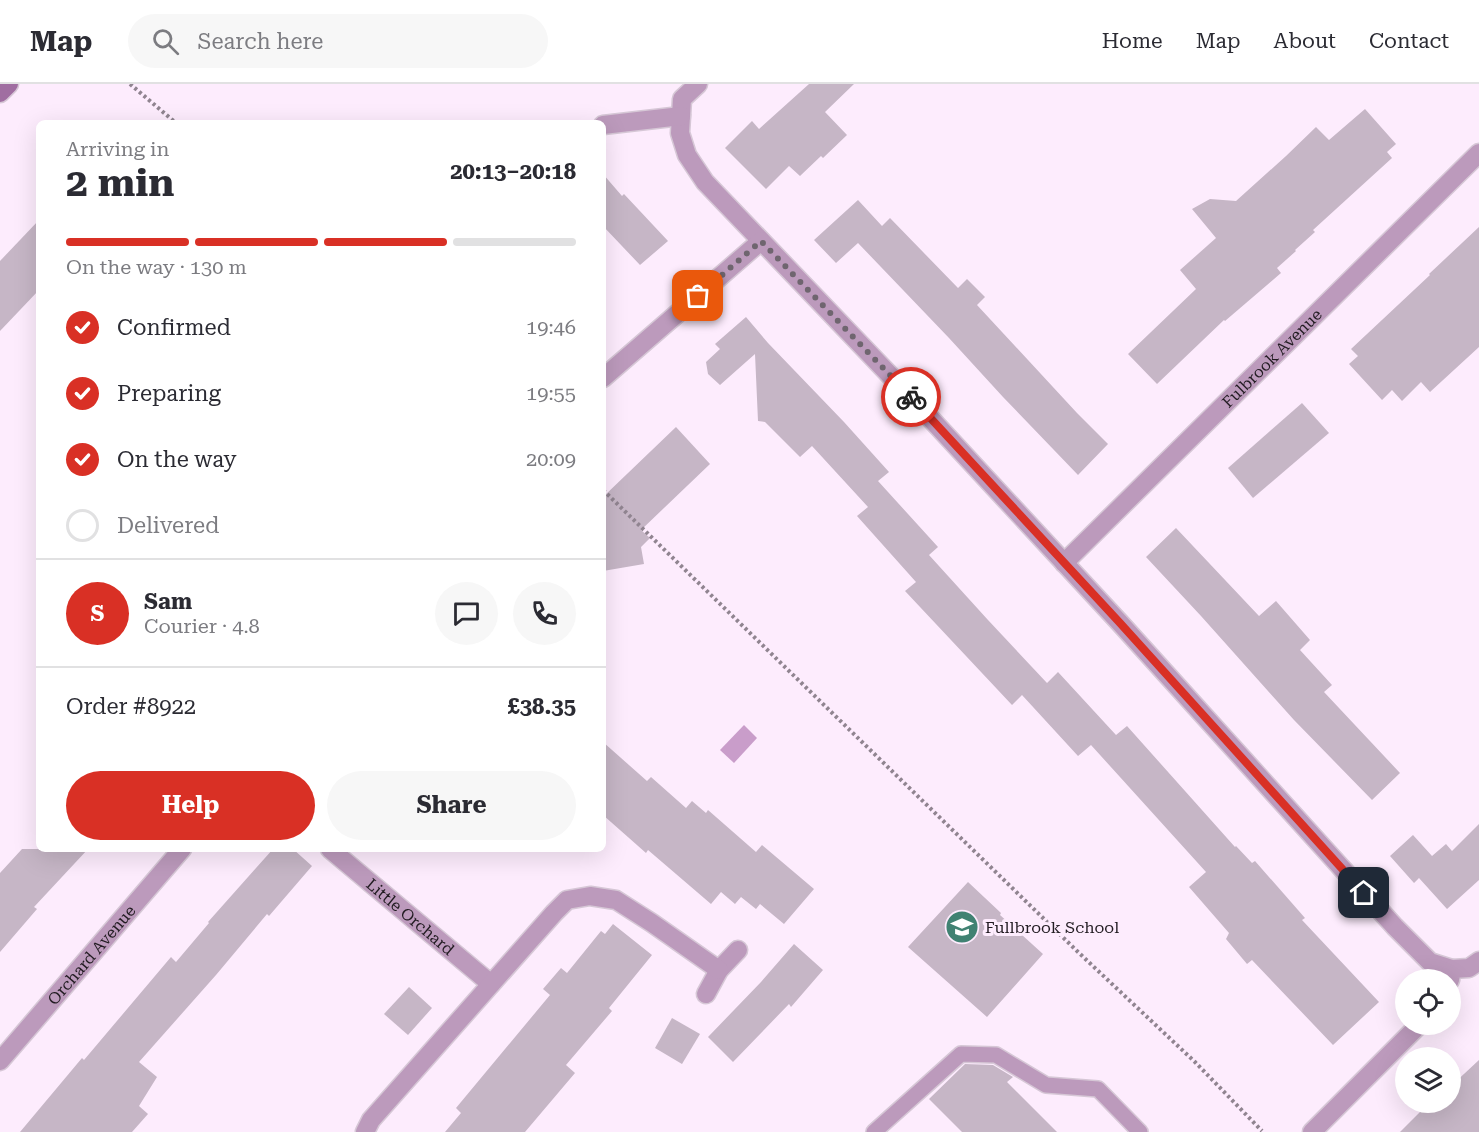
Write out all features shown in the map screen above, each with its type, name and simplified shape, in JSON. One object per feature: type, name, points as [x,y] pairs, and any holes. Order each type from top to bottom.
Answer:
[{"type":"main road","points":[[0,93],[9,84]]},
{"type":"street","points":[[698,84],[682,99],[680,125],[687,155],[705,182],[906,392],[1395,927],[1430,962],[1442,969]]},
{"type":"street","points":[[606,125],[680,125]]},
{"type":"street","name":"Fulbrook Avenue","points":[[1064,563],[1479,153]]},
{"type":"street","points":[[606,375],[761,241]]},
{"type":"street","name":"Orchard Avenue","points":[[0,1061],[179,852]]},
{"type":"street","name":"Little Orchard","points":[[334,852],[491,984]]},
{"type":"street","points":[[365,1132],[371,1120],[567,900],[590,896],[616,900],[719,970]]},
{"type":"street","points":[[706,994],[719,970],[738,950]]},
{"type":"street","points":[[1461,971],[1479,961]]},
{"type":"street","points":[[1312,1132],[1409,1035]]},
{"type":"lane","points":[[874,1132],[961,1054],[996,1055],[1046,1085],[1098,1089],[1140,1132]]},
{"type":"path","points":[[130,84],[172,120]]},
{"type":"path","points":[[606,493],[1078,952],[1195,1062],[1262,1131]]},
{"type":"shaded area","points":[[744,725],[757,738],[734,763],[720,750]]},
{"type":"building","points":[[809,84],[854,84],[825,112],[847,135],[800,176],[789,166],[766,189],[725,148],[752,121],[759,129]]},
{"type":"building","points":[[1365,109],[1396,144],[1387,152],[1392,158],[1313,230],[1315,232],[1277,268],[1281,273],[1224,320],[1157,384],[1128,354],[1196,289],[1180,270],[1216,238],[1192,209],[1210,199],[1236,201],[1316,127],[1329,140]]},
{"type":"building","points":[[606,177],[668,241],[640,265],[606,229]]},
{"type":"building","points":[[858,200],[882,226],[890,218],[958,288],[967,279],[985,297],[977,305],[1108,444],[1078,475],[858,243],[836,263],[814,240]]},
{"type":"building","points":[[36,223],[36,293],[0,331],[0,261]]},
{"type":"building","points":[[1479,227],[1479,347],[1430,392],[1421,382],[1402,401],[1392,390],[1382,400],[1349,364],[1358,356],[1351,349]]},
{"type":"building","points":[[746,317],[889,472],[878,481],[938,547],[929,555],[988,620],[1047,683],[1058,672],[1116,735],[1127,726],[1235,847],[1252,863],[1255,861],[1305,918],[1302,920],[1379,1002],[1333,1045],[1252,960],[1247,964],[1226,939],[1229,933],[1189,887],[1206,872],[1091,745],[1078,756],[1022,695],[1012,705],[905,591],[916,582],[857,516],[868,507],[812,446],[800,457],[765,422],[758,421],[755,354],[720,385],[708,374],[706,362],[720,349],[715,344]]},
{"type":"building","points":[[1302,403],[1329,433],[1253,498],[1228,468]]},
{"type":"building","points":[[676,427],[710,464],[641,530],[650,538],[641,547],[644,564],[606,570],[606,494]]},
{"type":"building","points":[[1176,528],[1259,616],[1276,601],[1310,640],[1300,650],[1332,685],[1324,692],[1400,773],[1372,800],[1294,720],[1146,557]]},
{"type":"building","points":[[606,745],[647,781],[651,777],[686,808],[692,801],[706,813],[708,810],[756,852],[762,845],[814,889],[784,924],[760,904],[756,909],[741,897],[735,904],[721,892],[711,904],[648,850],[646,853],[606,818]]},
{"type":"building","points":[[1479,824],[1479,880],[1447,909],[1419,878],[1414,883],[1390,856],[1413,835],[1432,856],[1446,844],[1452,851]]},
{"type":"building","points":[[22,849],[36,849],[36,852],[85,852],[34,907],[37,909],[0,952],[0,873]]},
{"type":"building","points":[[270,852],[296,852],[312,866],[269,916],[267,914],[139,1062],[157,1077],[139,1106],[148,1114],[132,1132],[20,1132],[171,957],[176,962]]},
{"type":"building","points":[[968,882],[1043,954],[987,1017],[908,947]]},
{"type":"building","points":[[613,924],[652,955],[609,1008],[612,1011],[566,1065],[575,1073],[525,1132],[445,1132],[461,1113],[456,1108],[550,995],[543,989],[561,968],[567,973],[601,931],[605,934]]},
{"type":"building","points":[[794,944],[823,970],[791,1007],[789,1004],[733,1062],[708,1037]]},
{"type":"building","points":[[409,987],[432,1008],[408,1035],[384,1014]]},
{"type":"building","points":[[672,1018],[700,1034],[682,1064],[655,1048]]},
{"type":"building","points":[[1479,1060],[1479,1132],[1400,1132],[1419,1113],[1461,1113],[1461,1077]]},
{"type":"building","points":[[965,1064],[993,1065],[1013,1077],[1007,1082],[1057,1132],[962,1132],[929,1099]]},
{"type":"way so far","points":[[698,296],[761,241],[911,397]]},
{"type":"place","name":"Fullbrook School","points":[[962,927]]},
{"type":"route","points":[[911,397],[1120,623],[1364,893]]}]
